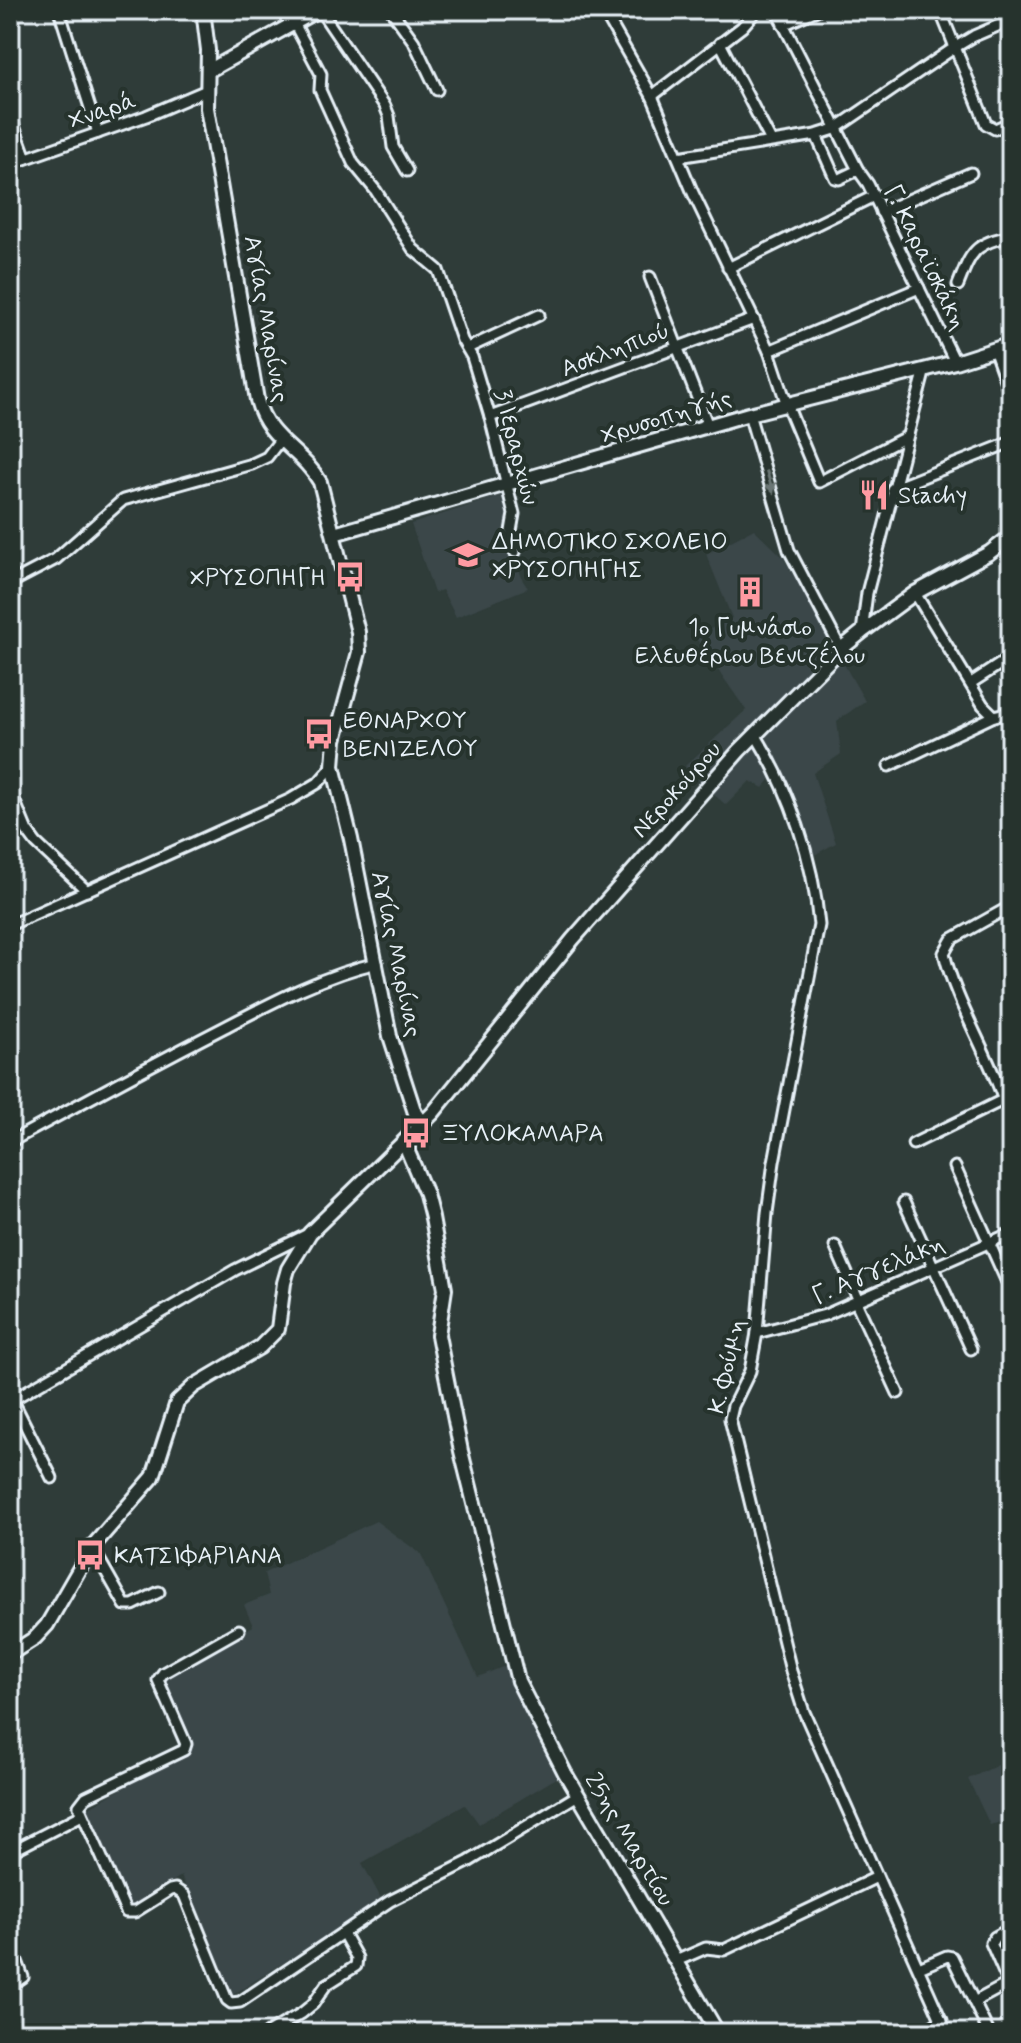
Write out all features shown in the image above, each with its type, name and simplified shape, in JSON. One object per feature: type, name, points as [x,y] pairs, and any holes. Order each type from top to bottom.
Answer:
[{"type":"main road","name":"Αγίας Μαρίνας","points":[[203,10],[208,71],[207,108],[257,400],[264,421],[316,474],[334,534],[359,641],[357,661],[335,740],[333,766],[351,839],[390,1036],[415,1113],[423,1124]]},
{"type":"main road","points":[[208,71],[319,10]]},
{"type":"main road","name":"Χρυσοπηγής","points":[[334,534],[749,414],[955,362],[1011,344]]},
{"type":"main road","name":"Νεροκούρου","points":[[10,1654],[35,1638],[47,1625],[92,1547],[153,1477],[177,1402],[194,1386],[260,1347],[278,1329],[288,1269],[310,1233],[423,1124],[573,939],[755,734],[862,632],[915,593],[1009,542]]},
{"type":"main road","name":"25ης Μαρτίου","points":[[408,1139],[408,1152],[426,1194],[432,1218],[445,1289],[438,1327],[461,1451],[512,1663],[545,1738],[718,2033]]},
{"type":"street","points":[[59,10],[98,133]]},
{"type":"street","points":[[319,10],[385,106],[393,147],[407,171]]},
{"type":"street","points":[[391,10],[414,42],[437,90]]},
{"type":"street","points":[[603,10],[652,96],[728,268],[769,351],[787,405],[819,482],[906,437]]},
{"type":"street","points":[[652,96],[748,21],[757,10]]},
{"type":"street","name":"Γ. Καραϊσκάκη","points":[[776,10],[835,129],[874,196],[955,362]]},
{"type":"street","points":[[783,25],[817,10]]},
{"type":"street","points":[[940,10],[986,124],[995,129],[1011,122]]},
{"type":"street","points":[[678,157],[816,135],[835,129],[954,48],[1006,17]]},
{"type":"street","name":"3 Ιεραρχών","points":[[294,23],[321,74],[320,90],[347,153],[413,249],[438,270],[462,340],[469,350],[490,417],[514,514],[510,537],[515,552]]},
{"type":"street","points":[[720,43],[771,141]]},
{"type":"street","name":"Χναρά","points":[[10,164],[146,116],[207,90]]},
{"type":"street","points":[[10,115],[26,158]]},
{"type":"street","name":"Γ. Καραϊσκάκη","points":[[816,135],[836,179],[858,170]]},
{"type":"street","points":[[881,212],[971,173]]},
{"type":"street","points":[[728,268],[874,196]]},
{"type":"street","points":[[958,285],[976,248],[1011,236]]},
{"type":"street","points":[[650,277],[708,426]]},
{"type":"street","points":[[769,351],[919,288]]},
{"type":"street","points":[[469,350],[539,315]]},
{"type":"street","name":"Ασκληπιού","points":[[490,417],[754,319]]},
{"type":"street","points":[[994,349],[1011,397]]},
{"type":"street","points":[[862,632],[867,593],[925,369]]},
{"type":"street","points":[[749,414],[789,550],[841,649]]},
{"type":"street","points":[[10,583],[56,559],[123,500],[252,464],[267,457],[280,440]]},
{"type":"street","points":[[892,489],[1011,442]]},
{"type":"street","points":[[915,593],[983,705],[994,716]]},
{"type":"street","points":[[971,683],[1011,657]]},
{"type":"street","points":[[889,766],[994,716],[1011,712]]},
{"type":"street","name":"Κ. Φούμη","points":[[755,734],[775,767],[800,835],[816,891],[819,925],[774,1162],[757,1333],[750,1371],[730,1419],[791,1671],[804,1712],[947,2033]]},
{"type":"street","points":[[10,925],[291,799],[318,783],[333,766]]},
{"type":"street","points":[[10,790],[27,831],[36,843],[87,891]]},
{"type":"street","points":[[913,1144],[1007,1097],[959,996],[946,958],[946,947],[952,939],[1011,906]]},
{"type":"street","points":[[10,1142],[254,1012],[349,970],[377,963]]},
{"type":"street","points":[[955,1167],[1011,1291]]},
{"type":"street","points":[[904,1202],[971,1349]]},
{"type":"street","points":[[52,1478],[11,1400],[235,1270],[310,1233]]},
{"type":"street","name":"Γ. Αγγελάκη","points":[[757,1333],[825,1315],[1011,1233]]},
{"type":"street","points":[[835,1246],[898,1393]]},
{"type":"street","points":[[92,1547],[124,1603],[133,1605],[159,1592]]},
{"type":"street","points":[[239,1630],[163,1673],[158,1680],[186,1744],[184,1750],[82,1799],[79,1806],[126,1912],[135,1912],[170,1890],[175,1889],[184,1895],[227,2000],[231,2003],[240,2002],[390,1901],[468,1862],[578,1795]]},
{"type":"street","points":[[10,1852],[82,1815]]},
{"type":"street","points":[[676,1961],[706,1948],[724,1950],[877,1877]]},
{"type":"street","points":[[974,2002],[1010,1983],[991,1943],[1011,1928]]},
{"type":"street","points":[[268,2033],[302,2013],[313,2004],[326,1985],[356,1966],[357,1958],[343,1933]]},
{"type":"street","points":[[10,1942],[23,1977],[10,1986]]},
{"type":"street","points":[[919,1968],[947,1956],[952,1957],[989,2033]]},
{"type":"street","points":[[922,2033],[942,2020]]},
{"type":"shaded area","name":"ΔΗΜΟΤΙΚΟ ΣΧΟΛΕΙΟ ΧΡΥΣΟΠΗΓΗΣ","points":[[509,493],[514,519],[510,541],[528,588],[456,617],[442,590],[434,593],[411,524]]},
{"type":"shaded area","points":[[754,529],[783,557],[865,701],[837,721],[841,754],[813,773],[836,843],[809,858],[777,772],[763,788],[750,781],[726,805],[685,766],[746,710],[695,637],[732,618],[706,554]]},
{"type":"shaded area","points":[[376,1521],[421,1554],[478,1677],[512,1663],[565,1773],[479,1824],[465,1805],[362,1863],[382,1900],[233,1995],[181,1876],[128,1910],[84,1810],[193,1748],[163,1681],[253,1626],[244,1605],[269,1595],[264,1573]]},
{"type":"shaded area","points":[[1011,1759],[1011,1819],[990,1825],[968,1779]]},
{"type":"place","name":"Stachy","points":[[874,495]]},
{"type":"place","name":"ΔΗΜΟΤΙΚΟ ΣΧΟΛΕΙΟ ΧΡΥΣΟΠΗΓΗΣ","points":[[468,555]]},
{"type":"place","name":"ΧΡΥΣΟΠΗΓΗ","points":[[350,577]]},
{"type":"place","name":"1ο Γυμνάσιο Ελευθέριου Βενιζέλου","points":[[750,592]]},
{"type":"place","name":"ΕΘΝΑΡΧΟΥ ΒΕΝΙΖΕΛΟΥ","points":[[319,734]]},
{"type":"place","name":"ΞΥΛΟΚΑΜΑΡΑ","points":[[416,1133]]},
{"type":"place","name":"ΚΑΤΣΙΦΑΡΙΑΝΑ","points":[[90,1555]]}]
